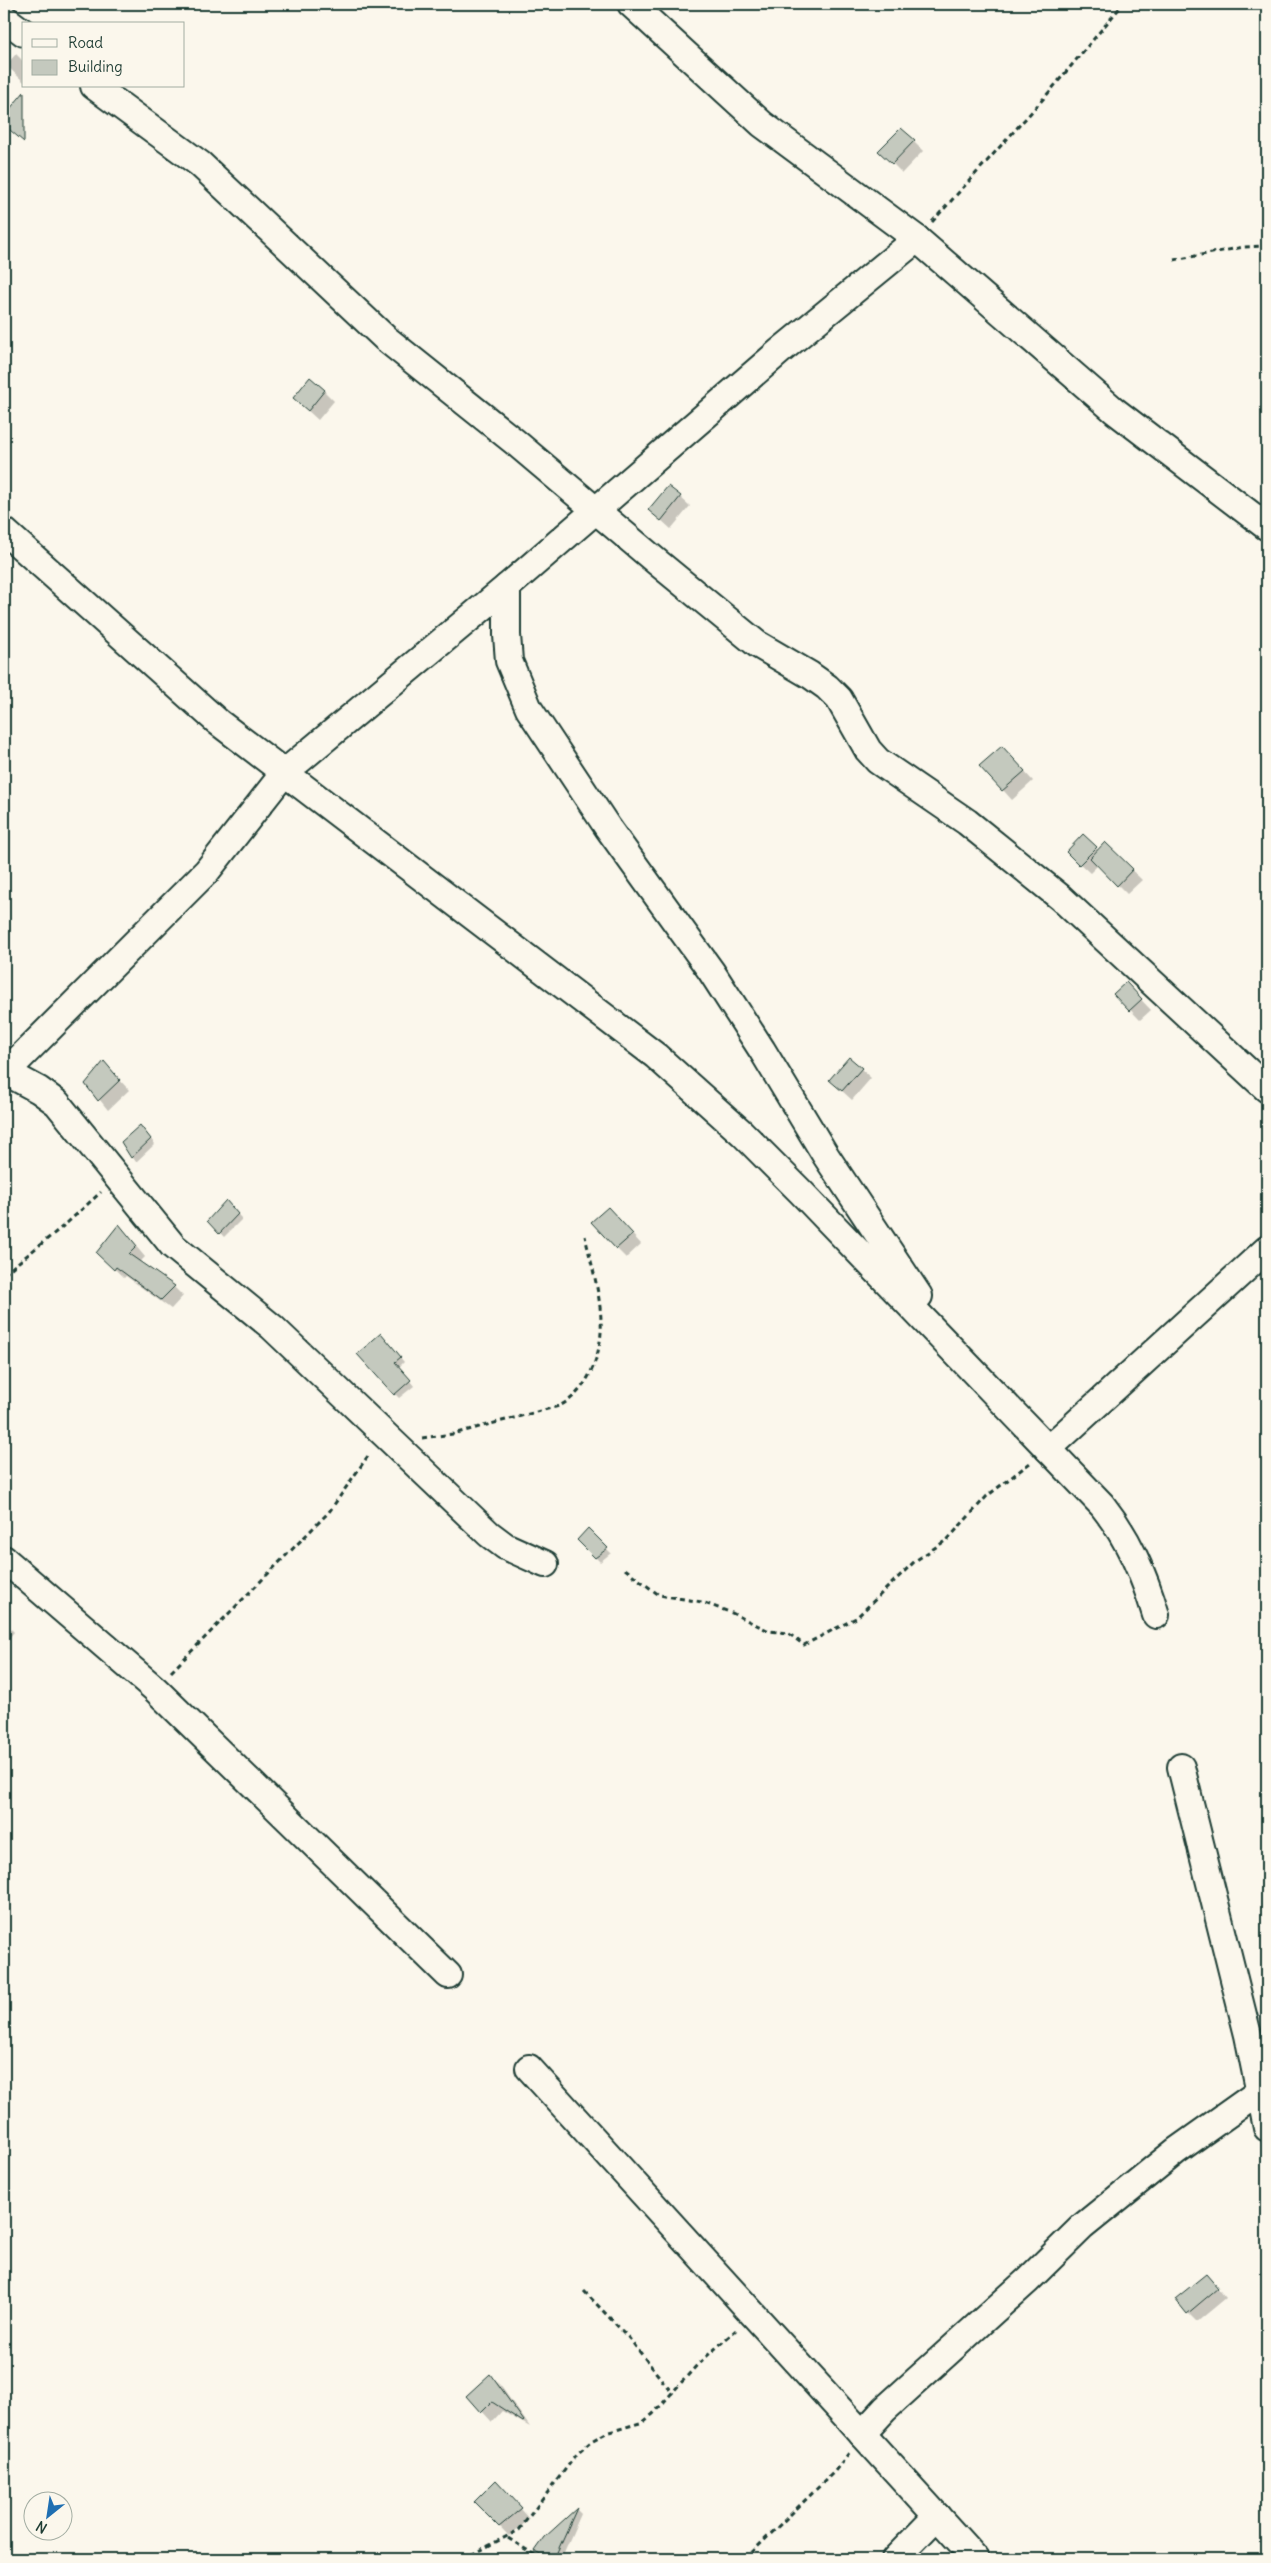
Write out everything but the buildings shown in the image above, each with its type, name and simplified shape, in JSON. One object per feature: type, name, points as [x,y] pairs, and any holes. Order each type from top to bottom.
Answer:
[{"type":"street","points":[[631,4],[762,124],[917,239],[1115,411],[1267,527]]},
{"type":"street","points":[[4,18],[22,32]]},
{"type":"street","points":[[97,88],[200,164],[384,338],[595,509],[757,644],[827,687],[839,699],[868,750],[878,762],[967,822],[1061,898],[1267,1089]]},
{"type":"street","points":[[545,1564],[505,1546],[489,1534],[272,1327],[173,1246],[57,1103],[40,1090],[4,1073],[207,870],[284,773],[507,587],[780,351],[917,239]]},
{"type":"street","points":[[4,531],[218,722],[656,1056],[742,1133],[1040,1440],[1117,1524],[1135,1555],[1156,1615]]},
{"type":"street","points":[[507,587],[506,634],[510,661],[528,709],[608,828],[711,971],[762,1050],[826,1156],[920,1297],[1040,1440]]},
{"type":"street","points":[[1040,1440],[1267,1249]]},
{"type":"street","points":[[4,1559],[155,1689],[448,1975]]},
{"type":"street","points":[[1181,1767],[1246,2026],[1267,2128]]},
{"type":"street","points":[[529,2068],[976,2559]]},
{"type":"street","points":[[862,2434],[885,2410],[1028,2280],[1082,2227],[1176,2151],[1259,2092]]},
{"type":"street","points":[[895,2559],[937,2516]]},
{"type":"path","points":[[917,239],[1045,97],[1122,4]]},
{"type":"path","points":[[1174,260],[1244,246],[1267,246]]},
{"type":"path","points":[[4,1274],[67,1224],[117,1177]]},
{"type":"path","points":[[155,1689],[270,1575],[329,1512],[388,1438],[453,1434],[560,1406],[573,1397],[590,1377],[595,1366],[602,1321],[585,1236]]},
{"type":"path","points":[[625,1570],[659,1595],[710,1605],[732,1613],[769,1631],[788,1633],[804,1645],[856,1618],[915,1561],[948,1539],[1040,1440]]},
{"type":"path","points":[[584,2291],[628,2337],[673,2394]]},
{"type":"path","points":[[464,2559],[480,2549],[508,2538],[527,2523],[577,2454],[593,2440],[606,2433],[643,2422],[673,2394],[698,2364],[754,2315]]},
{"type":"path","points":[[745,2559],[835,2471],[862,2434]]},
{"type":"path","points":[[508,2538],[541,2559]]}]
